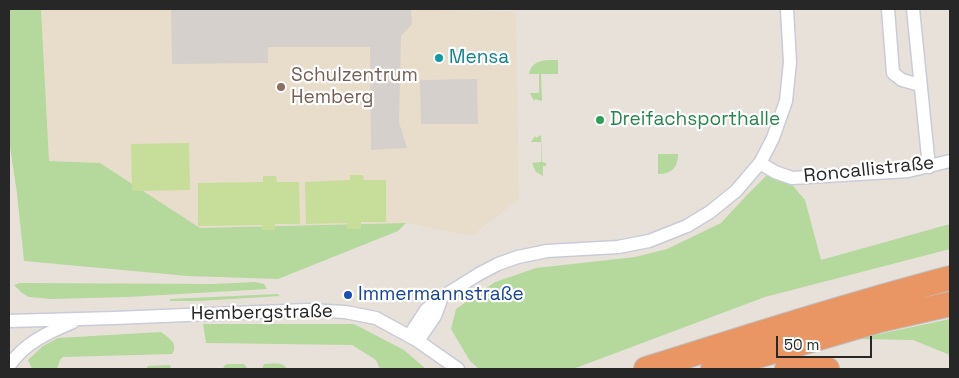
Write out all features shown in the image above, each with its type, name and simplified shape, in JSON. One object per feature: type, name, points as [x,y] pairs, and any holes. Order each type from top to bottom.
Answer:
[{"type":"highway","points":[[646,369],[769,329],[950,278]]},
{"type":"highway","points":[[713,369],[871,322],[950,304]]},
{"type":"highway","points":[[787,369],[827,369]]},
{"type":"street","points":[[413,338],[435,316],[442,297],[498,264],[518,257],[547,251],[618,247],[649,241],[687,226],[710,212],[736,191],[760,163],[773,138],[786,101],[790,62],[787,9]]},
{"type":"street","points":[[888,9],[893,74],[902,80],[920,85]]},
{"type":"street","points":[[913,9],[929,167]]},
{"type":"street","name":"Roncallistraße","points":[[760,163],[775,172],[792,178],[908,170],[950,161]]},
{"type":"street","name":"Hembergstraße","points":[[9,321],[80,320],[308,310],[345,312],[376,318],[413,338],[458,369]]},
{"type":"street","name":"Hembergstraße","points":[[9,366],[18,353],[46,334],[80,320]]},
{"type":"shaded area","name":"Schulzentrum Hemberg","points":[[41,9],[438,9],[516,12],[519,199],[472,236],[406,223],[200,228],[100,163],[49,161]]},
{"type":"shaded area","points":[[171,9],[411,9],[412,24],[401,36],[399,122],[407,148],[371,150],[370,47],[268,47],[268,63],[172,64]]},
{"type":"shaded area","points":[[477,79],[478,124],[421,124],[420,80]]},
{"type":"green space","points":[[9,9],[41,9],[49,161],[100,163],[200,228],[406,223],[398,231],[278,279],[188,276],[24,261],[9,140]]},
{"type":"green space","points":[[558,60],[558,74],[541,74],[542,101],[535,99],[534,101],[530,93],[539,93],[539,74],[529,74],[533,65],[540,61]]},
{"type":"green space","points":[[541,135],[542,162],[546,163],[546,166],[543,166],[543,176],[536,172],[532,163],[541,162],[541,142],[531,142],[535,136],[536,138]]},
{"type":"green space","points":[[189,143],[190,190],[132,191],[131,144]]},
{"type":"green space","points":[[658,154],[678,154],[677,163],[673,169],[667,173],[658,174]]},
{"type":"green space","points":[[776,166],[805,200],[821,260],[950,224],[950,249],[765,297],[573,369],[479,369],[470,361],[451,329],[456,309],[495,282],[536,268],[635,257],[667,249],[721,223]]},
{"type":"green space","points":[[350,175],[363,175],[364,180],[386,180],[386,222],[361,222],[361,229],[347,229],[347,223],[306,224],[305,182],[350,180]]},
{"type":"green space","points":[[263,176],[276,176],[277,182],[299,182],[300,224],[275,224],[275,230],[262,230],[262,225],[198,226],[198,183],[263,182]]},
{"type":"green space","points":[[255,282],[264,284],[267,289],[128,297],[51,299],[29,297],[14,285],[20,283],[212,284]]},
{"type":"green space","points":[[277,294],[280,296],[170,301],[170,299]]},
{"type":"green space","points":[[950,319],[950,355],[913,340],[856,339]]},
{"type":"green space","points":[[203,324],[354,324],[404,350],[426,369],[380,369],[376,360],[352,345],[206,343]]},
{"type":"green space","points":[[161,332],[174,344],[172,354],[63,357],[57,369],[32,369],[28,360],[43,346],[58,338]]},
{"type":"green space","points":[[227,364],[244,364],[248,369],[223,369]]},
{"type":"green space","points":[[264,364],[280,364],[287,369],[262,369]]},
{"type":"green space","points":[[170,365],[171,369],[146,369],[148,366]]},
{"type":"place","name":"Mensa","points":[[439,58]]},
{"type":"place","name":"Schulzentrum Hemberg","points":[[281,87]]},
{"type":"place","name":"Dreifachsporthalle","points":[[600,120]]},
{"type":"place","name":"Immermannstraße","points":[[348,295]]}]
